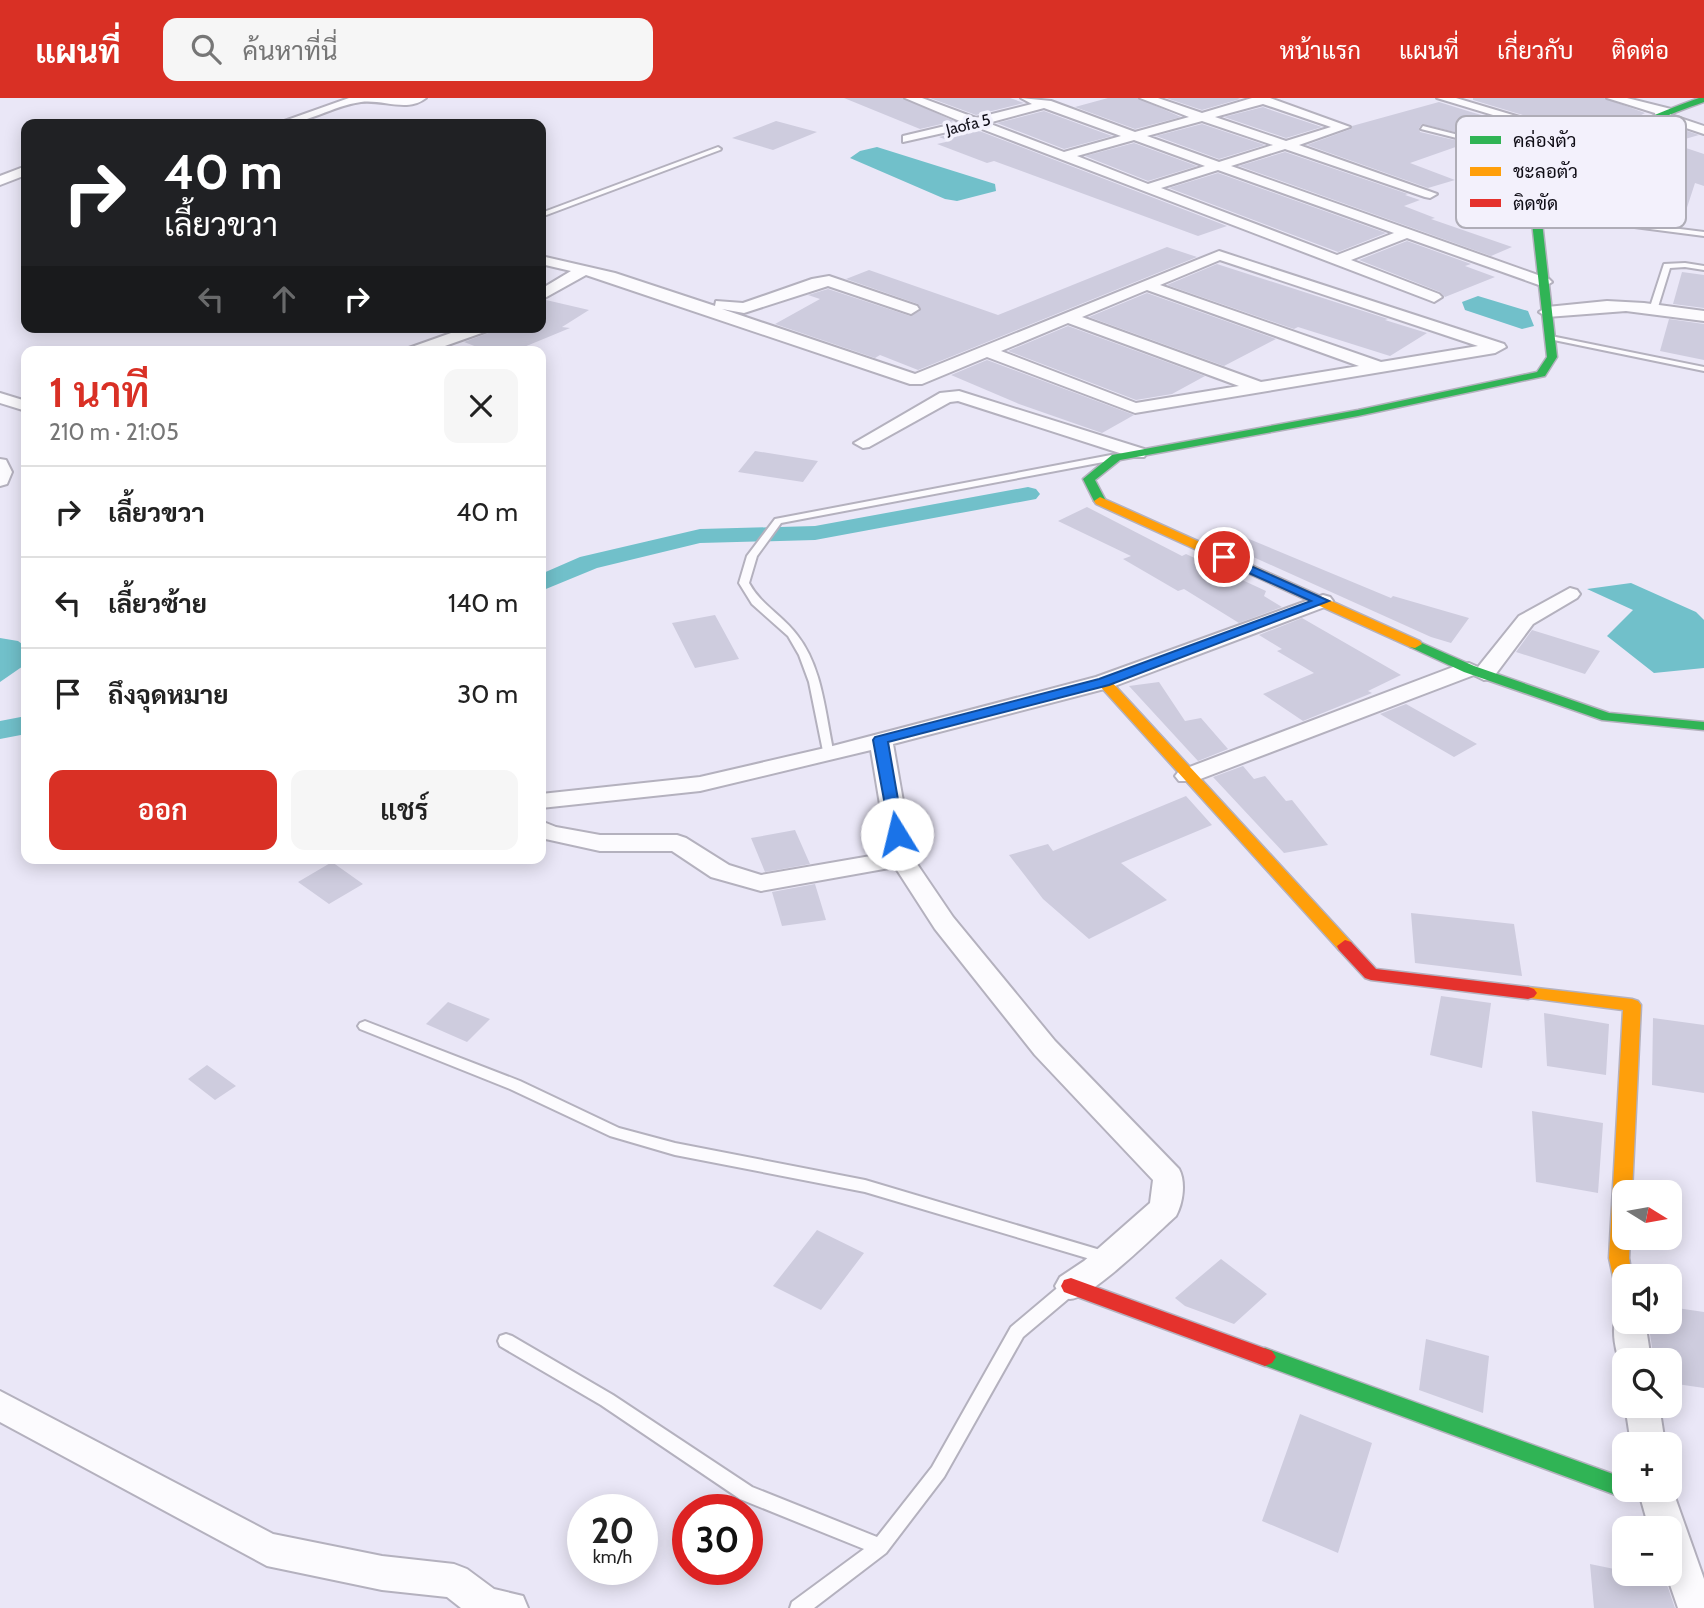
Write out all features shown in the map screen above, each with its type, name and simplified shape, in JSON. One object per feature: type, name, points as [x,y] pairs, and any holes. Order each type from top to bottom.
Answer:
[{"type":"street","points":[[297,119],[361,98],[406,102],[420,98]]},
{"type":"street","points":[[911,98],[1434,297]]},
{"type":"street","points":[[1027,98],[1544,282]]},
{"type":"street","name":"Jaofa 5","points":[[908,139],[1069,98]]},
{"type":"street","points":[[1146,98],[1430,194]]},
{"type":"street","points":[[1443,98],[1503,116]]},
{"type":"street","points":[[1464,105],[1485,98]]},
{"type":"street","points":[[1613,98],[1668,116]]},
{"type":"street","points":[[1064,156],[1260,99],[1344,127],[1148,188]]},
{"type":"street","points":[[1659,116],[1704,99]]},
{"type":"street","points":[[1686,123],[1704,130]]},
{"type":"street","points":[[0,181],[21,173]]},
{"type":"street","points":[[1538,228],[1552,357],[1541,374],[1358,413],[1116,457],[1089,478],[1101,502],[1476,671],[1607,717],[1704,726]]},
{"type":"street","points":[[1338,260],[1408,233]]},
{"type":"street","points":[[546,261],[610,275],[916,380],[1219,255],[1498,347],[1135,408],[987,351]]},
{"type":"street","points":[[546,292],[584,270]]},
{"type":"street","points":[[610,275],[636,276],[740,309],[817,282],[829,281],[911,309]]},
{"type":"street","points":[[1146,285],[1380,367]]},
{"type":"street","points":[[1547,312],[1610,304],[1654,307],[1704,316]]},
{"type":"street","points":[[1067,317],[1260,387]]},
{"type":"street","points":[[429,346],[467,333]]},
{"type":"street","points":[[863,443],[946,397],[959,396],[1138,453]]},
{"type":"street","points":[[0,398],[21,404]]},
{"type":"street","points":[[0,464],[3,472],[0,480]]},
{"type":"street","points":[[1187,776],[1476,671],[1527,620],[1570,594]]},
{"type":"street","points":[[546,800],[700,784],[828,754],[1104,682],[1323,601]]},
{"type":"street","points":[[1104,682],[1174,757],[1187,776],[1371,974],[1632,1005],[1620,1264]]},
{"type":"street","points":[[881,740],[901,858],[944,923],[1045,1048],[1168,1177],[1165,1208],[1071,1286]]},
{"type":"street","points":[[546,831],[600,843],[677,843],[720,871],[761,883],[901,858]]},
{"type":"street","points":[[1071,1286],[1612,1485]]},
{"type":"street","points":[[0,1405],[267,1549],[382,1573],[454,1581],[487,1605],[510,1608]]},
{"type":"street","points":[[1682,1568],[1696,1608]]},
{"type":"lane","points":[[1423,128],[1456,136]]},
{"type":"lane","points":[[546,213],[718,149]]},
{"type":"lane","points":[[1656,228],[1704,234]]},
{"type":"lane","points":[[1654,307],[1667,266],[1704,268]]},
{"type":"lane","points":[[1549,337],[1704,369]]},
{"type":"lane","points":[[828,754],[809,666],[798,642],[760,609],[744,583],[752,556],[773,526],[782,518],[1116,457]]},
{"type":"lane","points":[[365,1026],[515,1085],[615,1132],[675,1149],[865,1186],[1107,1258]]},
{"type":"lane","points":[[799,1608],[880,1547],[938,1472],[1017,1332],[1071,1286]]},
{"type":"lane","points":[[506,1341],[607,1400],[746,1493],[880,1547]]},
{"type":"water","points":[[877,147],[995,184],[996,191],[957,201],[945,199],[850,158],[860,151]]},
{"type":"water","points":[[1478,296],[1528,311],[1534,326],[1522,329],[1465,310],[1462,302]]},
{"type":"water","points":[[1631,583],[1696,612],[1704,620],[1704,668],[1654,673],[1607,636],[1633,610],[1587,589]]},
{"type":"water","points":[[0,638],[18,641],[21,643],[21,667],[0,682]]},
{"type":"building","points":[[844,98],[903,98],[954,121],[920,129]]},
{"type":"building","points":[[930,98],[1010,98],[1024,103],[976,115]]},
{"type":"building","points":[[1108,98],[1138,98],[1181,117],[1135,129],[1075,107]]},
{"type":"building","points":[[1166,98],[1238,98],[1240,99],[1202,110]]},
{"type":"building","points":[[1604,98],[1645,113],[1639,116],[1526,116],[1473,100]]},
{"type":"building","points":[[1439,102],[1486,116],[1456,116],[1456,132],[1422,124],[1420,132],[1456,140],[1456,147],[1410,163],[1455,180],[1428,188],[1307,145],[1351,129],[1352,126]]},
{"type":"building","points":[[1263,107],[1322,127],[1286,138],[1224,117]]},
{"type":"building","points":[[1044,111],[1112,136],[1064,149],[997,123]]},
{"type":"building","points":[[776,121],[817,132],[773,150],[732,138]]},
{"type":"building","points":[[1202,124],[1265,145],[1219,159],[1156,136]]},
{"type":"building","points":[[974,129],[1227,226],[1198,236],[994,161],[987,163],[937,144],[950,141],[939,137]]},
{"type":"building","points":[[1686,131],[1699,135],[1686,139]]},
{"type":"building","points":[[1134,143],[1197,166],[1148,181],[1085,156]]},
{"type":"building","points":[[1686,148],[1704,154],[1704,186],[1695,183],[1686,211]]},
{"type":"building","points":[[1285,152],[1408,194],[1405,195],[1420,200],[1404,206],[1435,218],[1431,219],[1512,247],[1491,256],[1239,166]]},
{"type":"building","points":[[1218,173],[1386,233],[1338,252],[1169,188]]},
{"type":"building","points":[[1407,241],[1471,264],[1465,266],[1495,277],[1445,297],[1440,292],[1359,260]]},
{"type":"building","points":[[1167,247],[1197,257],[918,370],[880,355],[875,358],[775,324],[820,299],[808,295],[828,289],[910,316],[920,311],[918,304],[846,279],[869,270],[998,315]]},
{"type":"building","points":[[1217,264],[1427,333],[1390,356],[1298,327],[1294,329],[1167,285]]},
{"type":"building","points":[[1682,272],[1704,275],[1704,308],[1673,304]]},
{"type":"building","points":[[1147,293],[1276,339],[1224,366],[1089,317]]},
{"type":"building","points":[[546,300],[589,310],[562,327],[570,328],[526,346],[474,346],[464,342],[488,333],[546,333]]},
{"type":"building","points":[[1669,319],[1704,324],[1704,360],[1660,351]]},
{"type":"building","points":[[1068,326],[1205,376],[1172,394],[1136,400],[1008,351]]},
{"type":"building","points":[[987,360],[1134,415],[1102,433],[1019,404],[951,375]]},
{"type":"building","points":[[755,451],[818,461],[803,482],[738,472]]},
{"type":"building","points":[[1087,507],[1182,556],[1186,554],[1266,591],[1264,596],[1282,607],[1239,623],[1184,589],[1178,591],[1123,559],[1131,556],[1058,521]]},
{"type":"building","points":[[1225,529],[1391,598],[1393,596],[1469,618],[1451,643],[1431,637],[1211,538]]},
{"type":"building","points":[[715,615],[739,659],[695,668],[672,623]]},
{"type":"building","points":[[1302,618],[1401,675],[1368,691],[1372,693],[1303,721],[1263,694],[1314,673],[1277,651],[1282,649],[1259,635]]},
{"type":"building","points":[[1532,630],[1600,651],[1585,674],[1516,652]]},
{"type":"building","points":[[1159,682],[1185,721],[1201,718],[1228,749],[1198,761],[1129,686]]},
{"type":"building","points":[[1406,704],[1477,744],[1454,757],[1380,714]]},
{"type":"building","points":[[1243,766],[1254,779],[1265,776],[1286,801],[1292,800],[1328,845],[1284,853],[1213,777]]},
{"type":"building","points":[[1186,796],[1212,825],[1121,863],[1167,900],[1089,939],[1043,899],[1009,855],[1048,844],[1053,851]]},
{"type":"building","points":[[795,830],[810,864],[765,872],[751,838]]},
{"type":"building","points":[[329,864],[335,864],[363,884],[329,904],[298,882]]},
{"type":"building","points":[[815,884],[826,920],[782,926],[772,892]]},
{"type":"building","points":[[1411,913],[1514,924],[1522,976],[1415,963]]},
{"type":"building","points":[[1441,996],[1491,1003],[1482,1068],[1430,1055]]},
{"type":"building","points":[[448,1002],[490,1019],[467,1042],[426,1024]]},
{"type":"building","points":[[1544,1013],[1609,1024],[1606,1075],[1547,1066]]},
{"type":"building","points":[[1653,1018],[1704,1025],[1704,1093],[1652,1085]]},
{"type":"building","points":[[207,1065],[236,1086],[215,1100],[188,1079]]},
{"type":"building","points":[[1532,1111],[1603,1123],[1598,1193],[1536,1182]]},
{"type":"building","points":[[817,1230],[864,1253],[821,1310],[773,1286]]},
{"type":"building","points":[[1221,1259],[1267,1294],[1234,1324],[1185,1306],[1175,1298]]},
{"type":"building","points":[[1682,1309],[1704,1312],[1704,1388],[1682,1385],[1682,1348],[1652,1348],[1650,1334],[1682,1334]]},
{"type":"building","points":[[1426,1339],[1489,1356],[1483,1413],[1419,1390]]},
{"type":"building","points":[[1300,1414],[1372,1443],[1338,1553],[1262,1521]]},
{"type":"building","points":[[1590,1564],[1612,1569],[1612,1586],[1667,1586],[1675,1608],[1594,1608]]},
{"type":"waterway","points":[[546,581],[589,562],[700,536],[815,533],[1028,494]]},
{"type":"waterway","points":[[0,730],[21,726]]},
{"type":"traffic: fast","points":[[1657,116],[1704,99]]},
{"type":"traffic: fast","points":[[1100,501],[1089,479],[1116,457],[1358,413],[1541,374],[1552,357],[1538,228]]},
{"type":"traffic: fast","points":[[1415,644],[1469,669],[1607,717],[1704,726]]},
{"type":"traffic: fast","points":[[1265,1357],[1612,1484]]},
{"type":"traffic: slow","points":[[1100,501],[1415,644]]},
{"type":"traffic: slow","points":[[1104,682],[1345,946]]},
{"type":"traffic: slow","points":[[1528,993],[1632,1005],[1620,1264]]},
{"type":"traffic: jam","points":[[1345,946],[1371,974],[1528,993]]},
{"type":"traffic: jam","points":[[1071,1286],[1265,1357]]},
{"type":"route","points":[[897,834],[881,740],[1104,682],[1323,601],[1224,557]]}]
